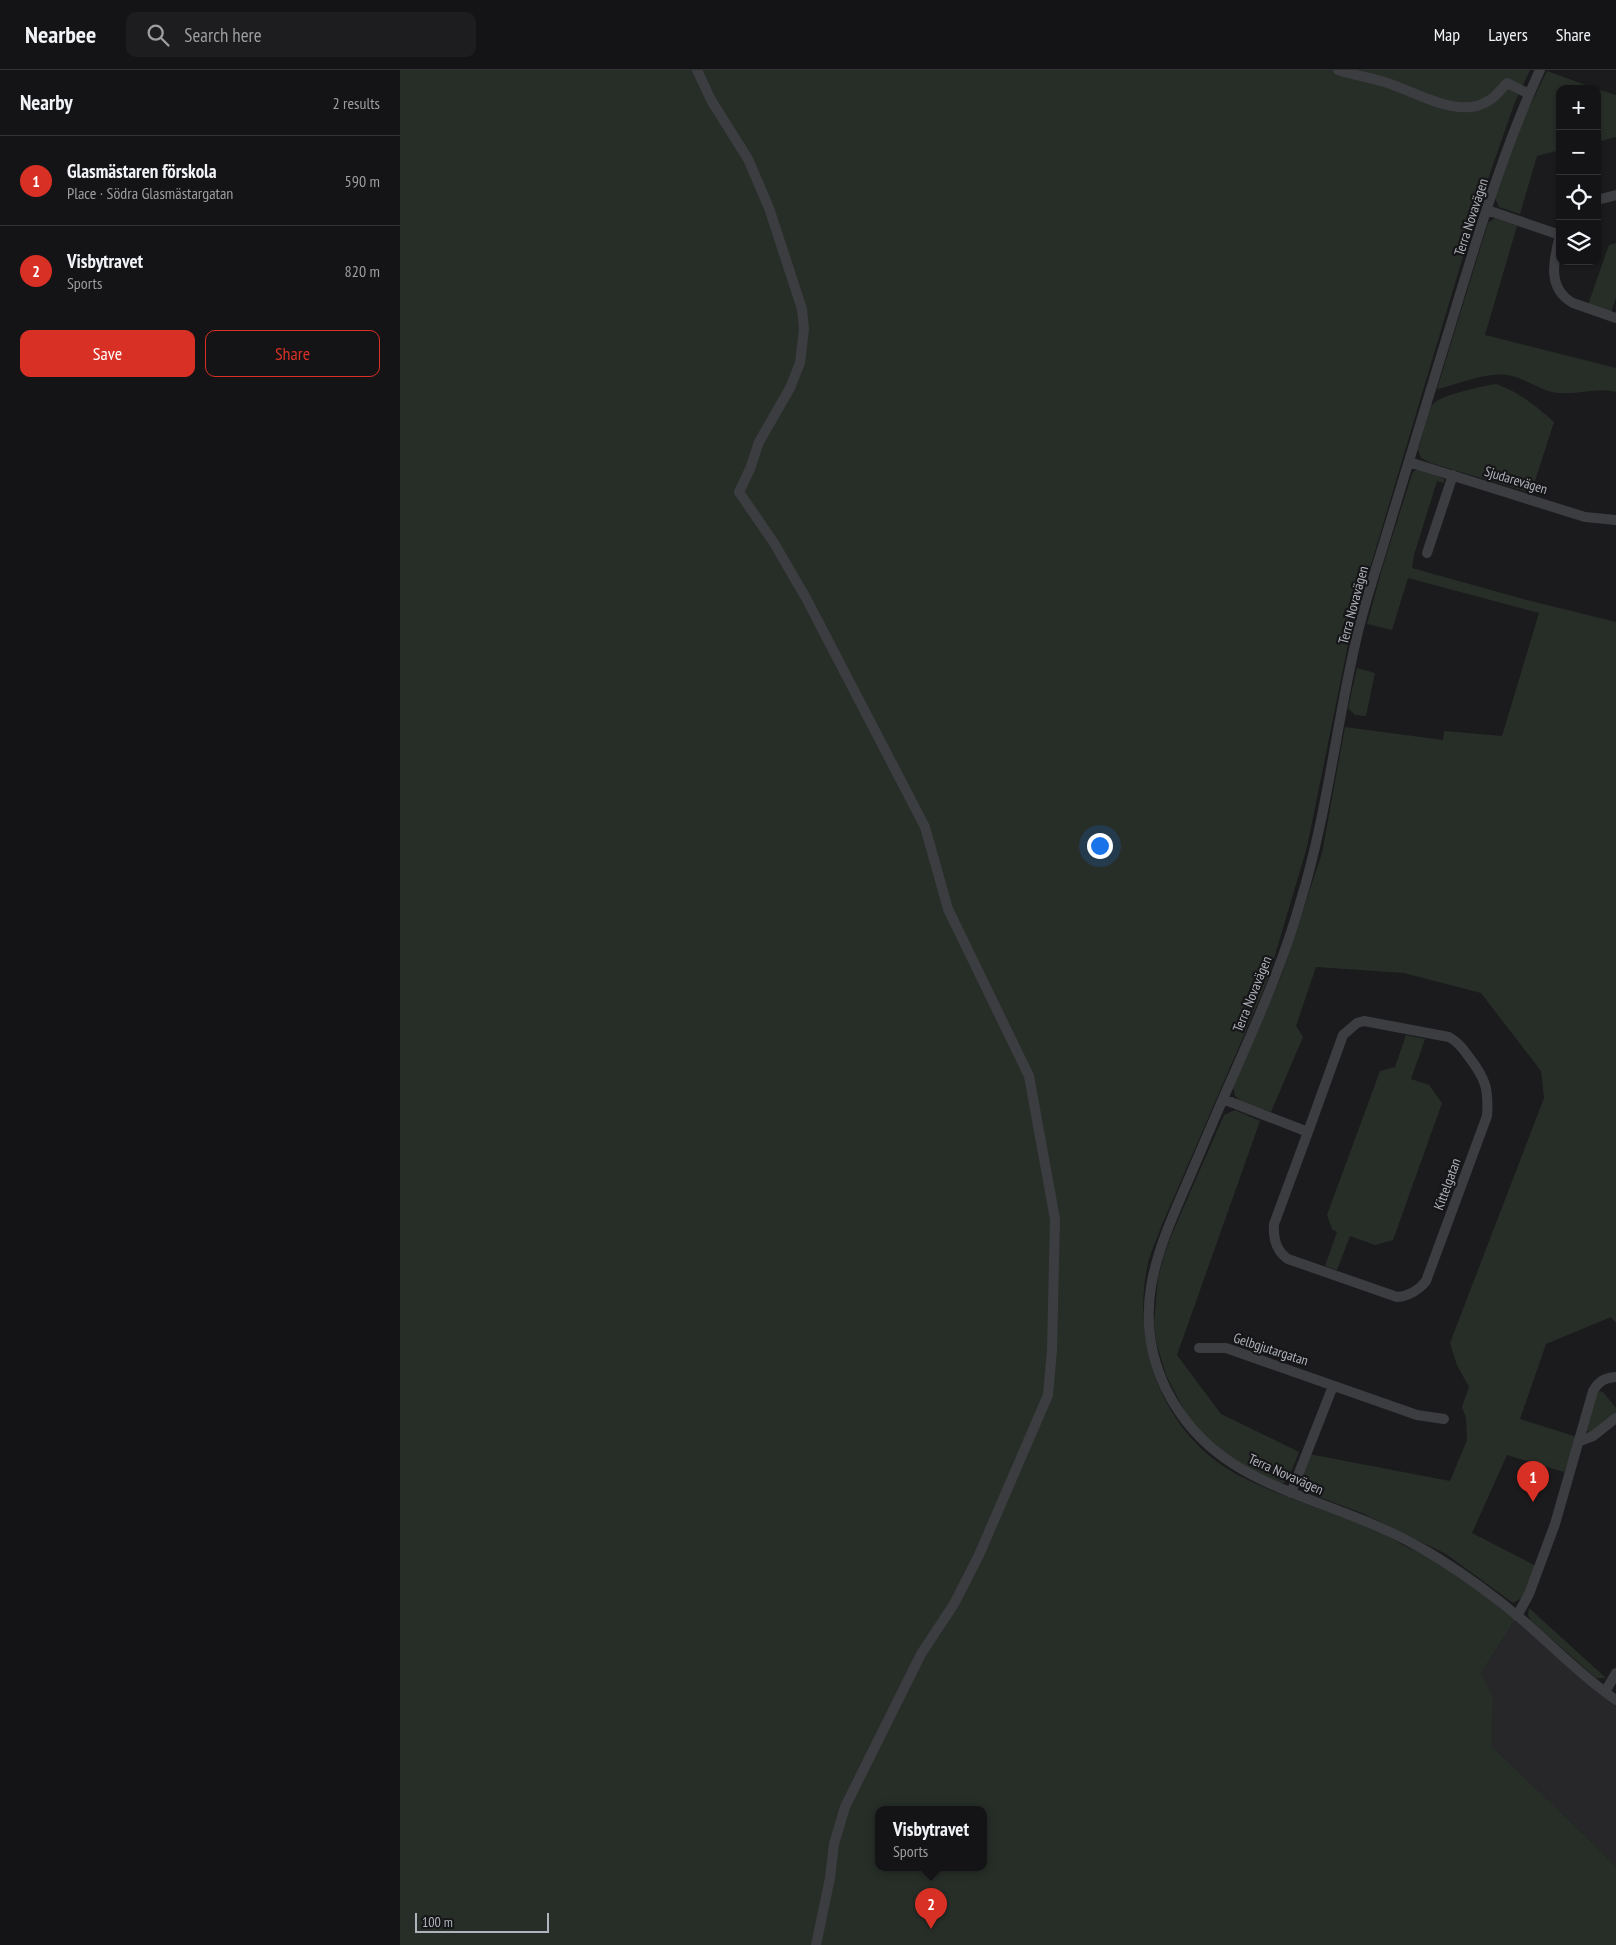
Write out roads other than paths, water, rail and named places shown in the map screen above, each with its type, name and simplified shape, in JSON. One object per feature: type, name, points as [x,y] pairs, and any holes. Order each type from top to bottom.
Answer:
[{"type":"street","points":[[697,70],[711,100],[748,159],[787,261],[802,309],[804,322],[800,364],[790,388],[759,442],[750,469],[739,492],[774,543],[806,598],[925,827],[948,909],[1029,1076],[1052,1192],[1055,1219],[1052,1350],[1048,1395],[979,1555],[954,1604],[922,1654],[845,1807],[834,1844],[830,1878],[816,1945]]},
{"type":"street","points":[[1338,70],[1382,81],[1427,99],[1456,106],[1479,105],[1487,102],[1507,83],[1529,94]]},
{"type":"street","name":"Terra Novavägen","points":[[1540,70],[1512,135],[1487,210],[1357,636],[1314,850],[1300,904],[1273,984],[1170,1223],[1154,1266],[1149,1299],[1148,1326],[1158,1372],[1179,1412],[1190,1428],[1207,1445],[1230,1463],[1257,1478],[1397,1535],[1443,1562],[1517,1616],[1604,1692],[1616,1700]]},
{"type":"street","points":[[1601,199],[1616,195]]},
{"type":"street","points":[[1487,210],[1556,234]]},
{"type":"street","points":[[1556,257],[1553,273],[1560,291],[1568,301],[1616,318]]},
{"type":"street","name":"Sjudarevägen","points":[[1409,462],[1585,517],[1616,520]]},
{"type":"street","points":[[1427,553],[1453,475]]},
{"type":"street","name":"Kittelgatan","points":[[1364,1021],[1449,1038],[1460,1045],[1482,1074],[1488,1098],[1487,1116],[1426,1281],[1422,1286],[1404,1296],[1396,1297],[1288,1259],[1282,1255],[1274,1238],[1274,1224],[1308,1132],[1343,1035],[1364,1021]]},
{"type":"street","points":[[1223,1099],[1308,1132]]},
{"type":"street","name":"Gelbgjutargatan","points":[[1199,1348],[1226,1348],[1306,1374],[1334,1386],[1418,1415],[1444,1419]]},
{"type":"street","points":[[1517,1616],[1529,1594],[1555,1524],[1593,1391],[1598,1382],[1606,1378],[1616,1377]]},
{"type":"street","points":[[1291,1493],[1334,1386]]},
{"type":"street","points":[[1580,1441],[1593,1436],[1616,1418]]},
{"type":"street","points":[[1604,1692],[1616,1673]]},
{"type":"place","name":"Glasmästaren förskola","points":[[1533,1502]]},
{"type":"place","name":"Visbytravet","points":[[931,1929]]}]
